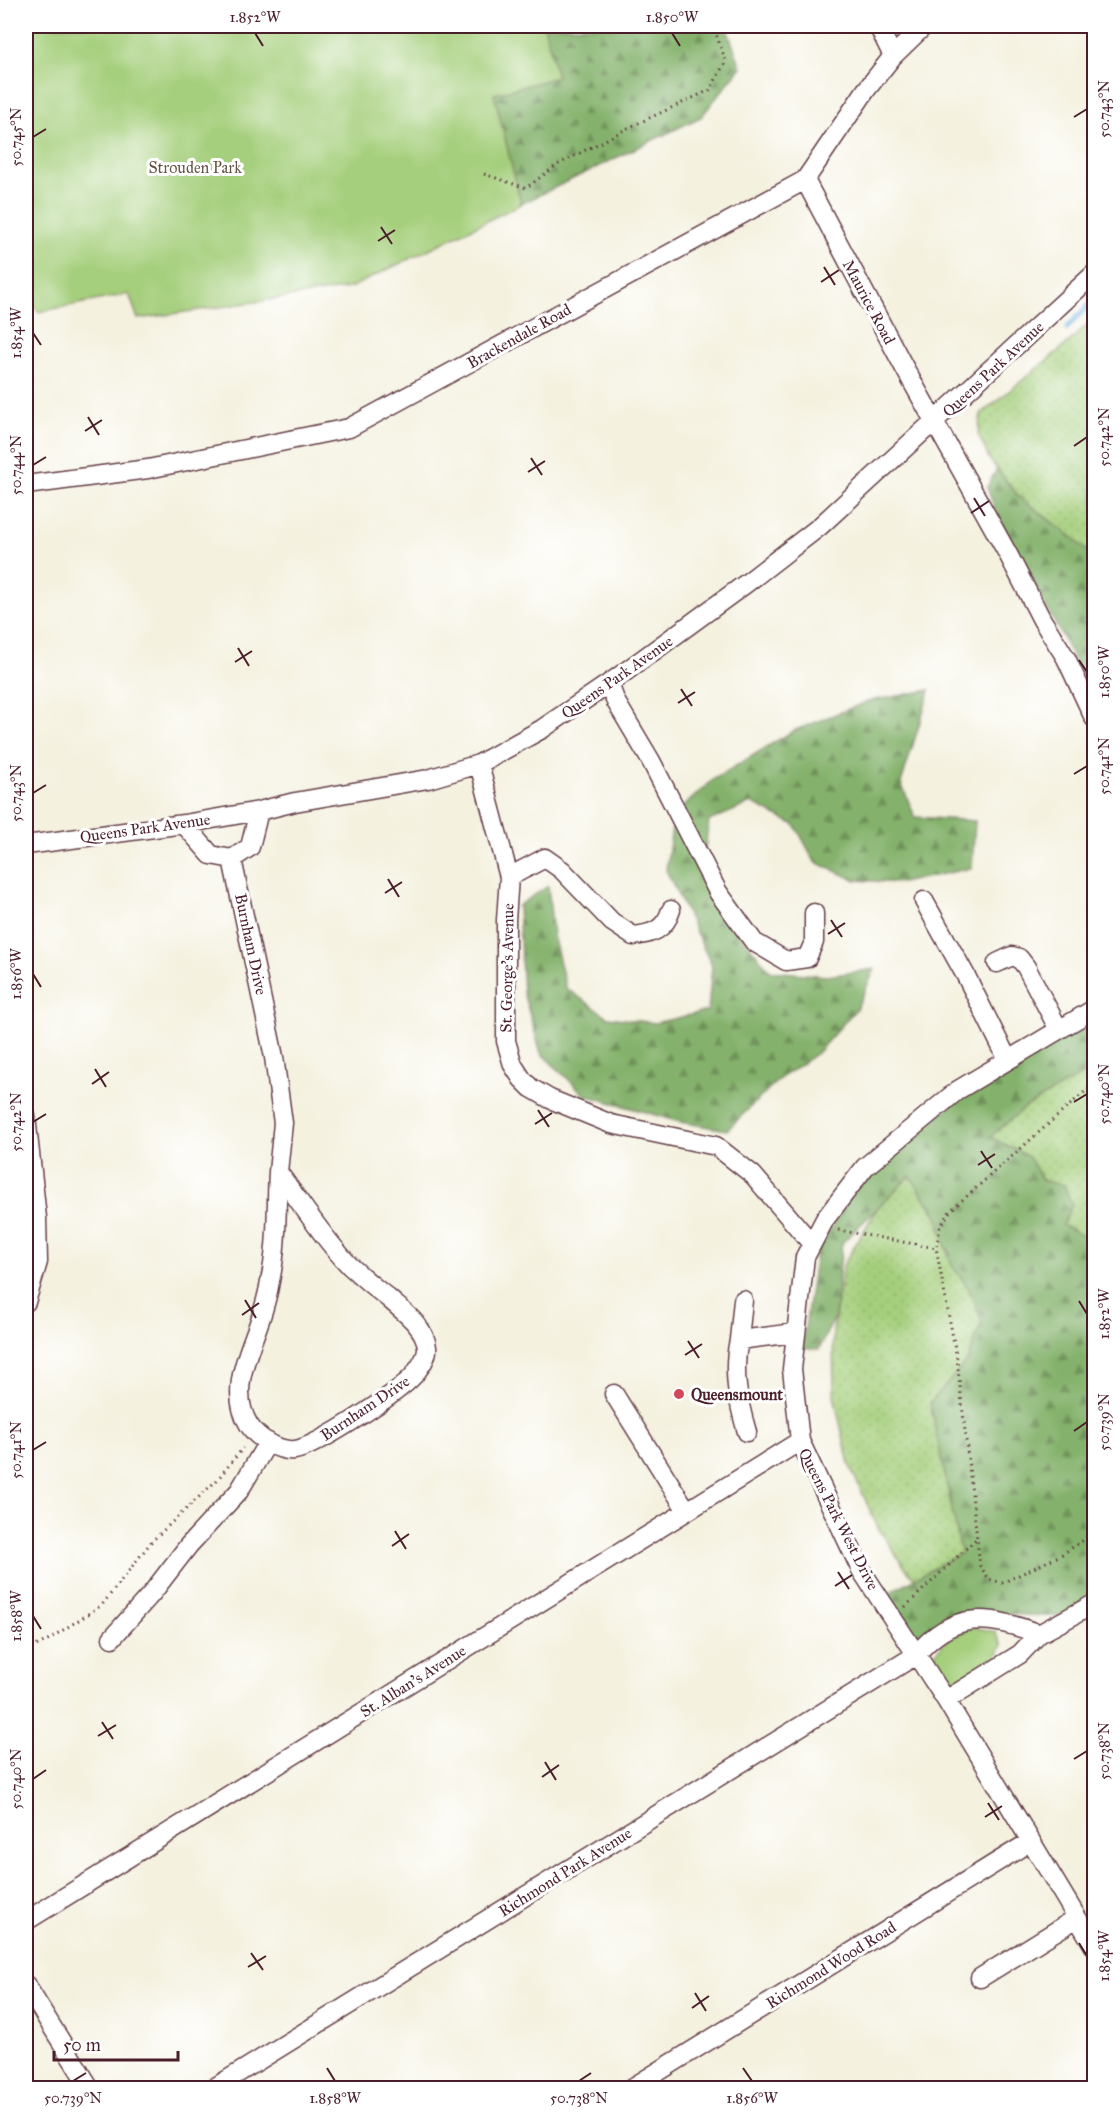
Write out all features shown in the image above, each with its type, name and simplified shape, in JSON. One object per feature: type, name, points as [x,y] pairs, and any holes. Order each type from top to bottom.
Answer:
[{"type":"street","points":[[878,26],[894,56]]},
{"type":"street","name":"Brackendale Road","points":[[26,485],[148,469],[349,428],[805,180],[866,90],[894,56],[924,26]]},
{"type":"street","name":"Maurice Road","points":[[805,180],[934,423]]},
{"type":"street","name":"Queens Park Avenue","points":[[26,845],[184,824],[259,811],[295,802],[428,779],[479,764],[542,729],[609,684],[819,527],[1095,274]]},
{"type":"street","points":[[934,423],[1009,556],[1042,620],[1066,658],[1095,718]]},
{"type":"street","points":[[609,684],[616,702],[651,761],[718,892],[754,942],[786,961],[807,958],[814,942],[814,913]]},
{"type":"street","name":"St. George's Avenue","points":[[479,764],[510,877],[506,920],[505,1032],[513,1065],[522,1079],[531,1088],[550,1099],[611,1124],[716,1146],[753,1175],[812,1244]]},
{"type":"street","points":[[184,824],[211,855],[232,859],[250,847],[259,811]]},
{"type":"street","points":[[510,877],[545,858],[562,870],[612,922],[633,936],[647,934],[667,922],[671,910]]},
{"type":"street","name":"Burnham Drive","points":[[232,859],[274,1057],[283,1123],[278,1172],[275,1245],[271,1280],[260,1321],[245,1362],[240,1392],[242,1410],[261,1437],[274,1446],[294,1450],[320,1440],[393,1392],[424,1362],[427,1347],[421,1330],[407,1314],[349,1264],[278,1172]]},
{"type":"street","points":[[924,901],[966,976],[1008,1060]]},
{"type":"street","points":[[998,963],[1012,956],[1019,958],[1059,1030]]},
{"type":"street","name":"Queens Park West Drive","points":[[1095,1009],[957,1090],[865,1167],[825,1219],[805,1257],[792,1369],[800,1441],[861,1570],[946,1700],[1095,1946]]},
{"type":"street","points":[[26,1116],[28,1153],[37,1218],[38,1262],[26,1302]]},
{"type":"street","points":[[743,1300],[736,1353],[740,1410],[747,1432]]},
{"type":"street","points":[[739,1340],[795,1334]]},
{"type":"street","points":[[614,1394],[687,1511]]},
{"type":"street","points":[[112,1638],[152,1593],[189,1545],[239,1491],[261,1437]]},
{"type":"street","name":"St. Alban's Avenue","points":[[26,1921],[800,1441]]},
{"type":"street","points":[[946,1700],[1020,1654],[1039,1634],[1095,1604]]},
{"type":"street","points":[[916,1655],[927,1641],[957,1624],[972,1619],[1011,1623],[1039,1634]]},
{"type":"street","name":"Richmond Park Avenue","points":[[214,2088],[916,1655]]},
{"type":"street","name":"Richmond Wood Road","points":[[632,2088],[1031,1841]]},
{"type":"street","points":[[980,1978],[1077,1918]]},
{"type":"street","points":[[26,1985],[90,2088]]},
{"type":"path","points":[[484,174],[526,188],[557,165],[630,126],[710,90],[726,61],[713,26]]},
{"type":"path","points":[[1095,1085],[950,1211],[940,1227],[936,1248],[957,1359],[980,1566],[989,1579],[1002,1583],[1060,1555],[1095,1533]]},
{"type":"path","points":[[821,1227],[936,1248]]},
{"type":"path","points":[[26,1651],[46,1641],[102,1605],[152,1541],[261,1437]]},
{"type":"path","points":[[892,1619],[976,1538]]},
{"type":"green space","name":"Strouden Park","points":[[26,26],[544,26],[557,77],[494,94],[521,204],[350,288],[138,319],[129,294],[38,312],[26,293]]},
{"type":"green space","points":[[544,26],[726,26],[741,67],[701,117],[521,204],[494,94],[557,77]]},
{"type":"green space","points":[[1094,318],[1094,558],[1073,538],[1018,496],[990,460],[978,434],[981,414],[1068,343]]},
{"type":"green space","points":[[997,469],[1018,496],[1073,538],[1094,558],[1094,697],[995,510],[987,487]]},
{"type":"green space","points":[[930,690],[901,783],[915,817],[975,821],[972,868],[901,883],[856,880],[815,862],[795,825],[751,803],[709,821],[703,862],[722,912],[770,971],[827,976],[875,969],[856,1009],[817,1053],[778,1080],[727,1130],[680,1122],[585,1095],[541,1053],[523,992],[518,906],[548,886],[553,935],[566,988],[608,1017],[655,1023],[708,1011],[712,966],[666,870],[674,815],[714,779],[793,731],[869,701]]},
{"type":"green space","points":[[1094,1016],[1094,1068],[1026,1107],[990,1137],[1029,1157],[1043,1181],[1064,1185],[1072,1205],[1062,1225],[1088,1238],[1094,1244],[1094,1601],[1066,1617],[965,1612],[916,1644],[885,1595],[961,1553],[930,1403],[967,1361],[982,1322],[969,1289],[951,1264],[937,1216],[910,1176],[842,1243],[835,1316],[819,1349],[802,1348],[816,1253],[857,1187],[960,1097]]},
{"type":"green space","points":[[1094,1048],[1094,1564],[927,1593],[903,1565],[878,1528],[849,1464],[834,1396],[833,1330],[844,1263],[883,1199],[961,1132]]},
{"type":"green space","points":[[974,1627],[995,1632],[1002,1645],[996,1658],[965,1678],[945,1683],[930,1664],[933,1656],[947,1640]]},
{"type":"waterway","points":[[1067,328],[1094,299]]},
{"type":"place","name":"Queensmount","points":[[679,1394]]}]
